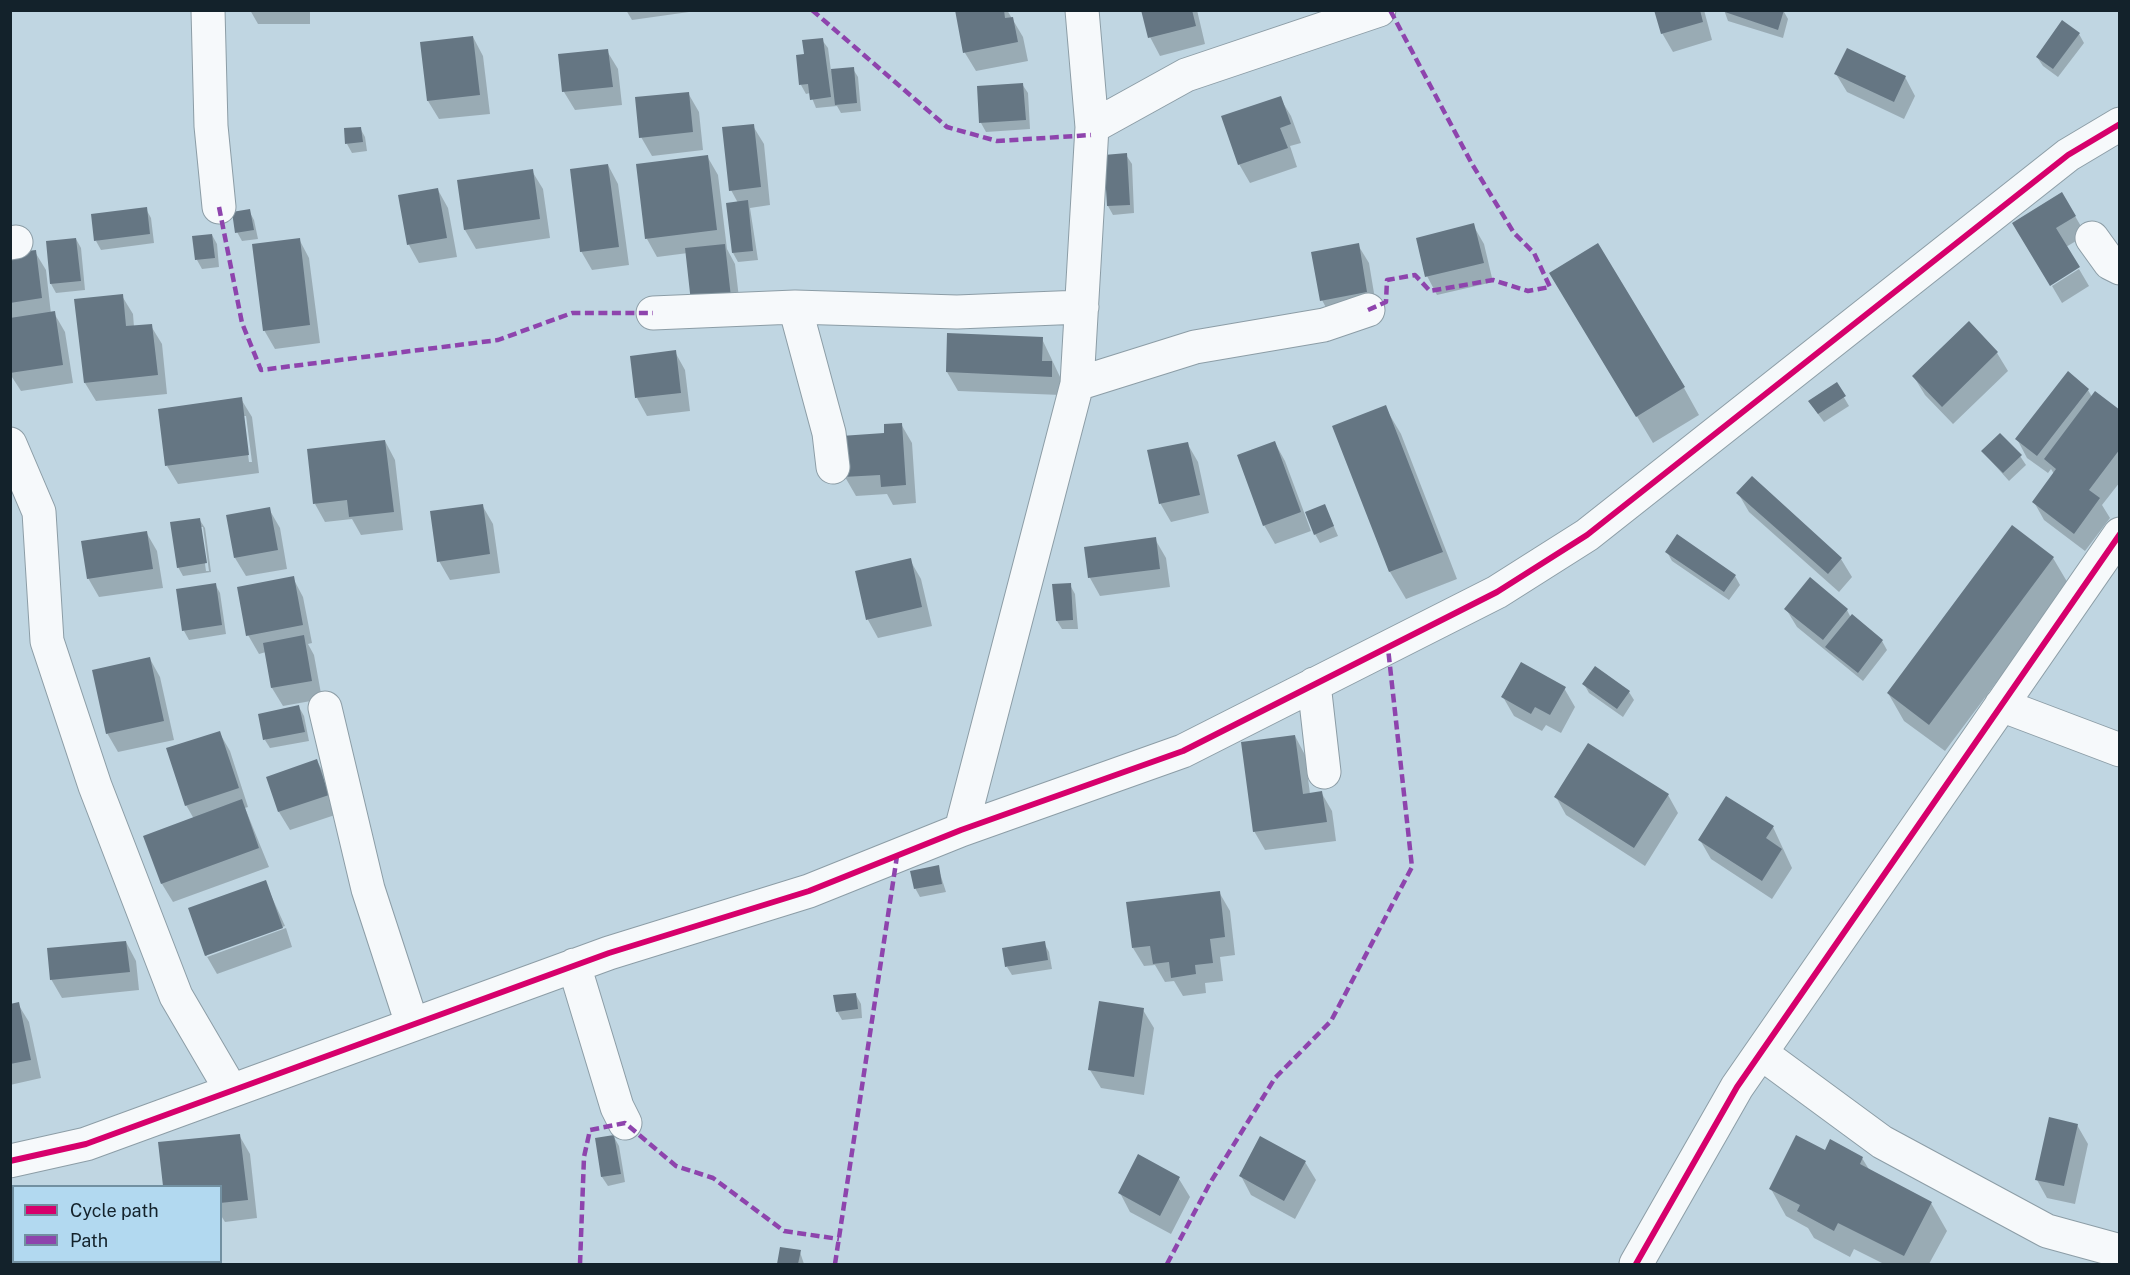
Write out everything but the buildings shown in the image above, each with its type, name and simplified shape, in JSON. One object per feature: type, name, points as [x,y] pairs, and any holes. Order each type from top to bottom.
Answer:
[{"type":"street","points":[[208,10],[211,126],[219,207]]},
{"type":"street","points":[[962,830],[1077,384],[1092,127],[1082,10]]},
{"type":"street","points":[[1092,127],[1186,75],[1379,10]]},
{"type":"street","points":[[10,1161],[86,1144],[574,965],[809,891],[962,830],[1183,751],[1497,592],[1587,535],[2068,155],[2120,124]]},
{"type":"street","points":[[2092,238],[2110,263],[2120,268]]},
{"type":"street","points":[[653,313],[795,307],[957,312],[1082,308]]},
{"type":"street","points":[[795,307],[829,433],[833,466]]},
{"type":"street","points":[[1077,384],[1195,347],[1324,325],[1368,310]]},
{"type":"street","points":[[10,444],[39,512],[46,641],[95,786],[176,996],[231,1090]]},
{"type":"street","points":[[1636,1264],[1737,1087],[2120,534]]},
{"type":"street","points":[[1314,684],[1324,772]]},
{"type":"street","points":[[2001,705],[2120,750]]},
{"type":"street","points":[[325,708],[368,889],[412,1024]]},
{"type":"street","points":[[574,965],[617,1107],[625,1123]]},
{"type":"street","points":[[1761,1053],[1882,1142],[2047,1231],[2120,1251]]},
{"type":"marked path","points":[[812,10],[947,127],[997,141],[1091,135]]},
{"type":"marked path","points":[[1368,310],[1386,302],[1387,280],[1415,275],[1430,291],[1493,280],[1528,291],[1550,287],[1534,253],[1514,233],[1472,164],[1390,10]]},
{"type":"marked path","points":[[219,207],[242,323],[261,370],[498,340],[572,313],[653,313]]},
{"type":"marked path","points":[[1167,1264],[1210,1183],[1275,1078],[1331,1021],[1412,867],[1388,648]]},
{"type":"marked path","points":[[835,1264],[897,856]]},
{"type":"marked path","points":[[580,1264],[584,1157],[590,1130],[625,1123],[676,1166],[713,1178],[784,1231],[839,1239]]},
{"type":"cycle path","points":[[10,1161],[86,1144],[609,953],[809,891],[961,830],[1183,751],[1497,592],[1587,535],[2068,155],[2120,124]]},
{"type":"cycle path","points":[[1636,1264],[1737,1087],[2120,534]]}]
